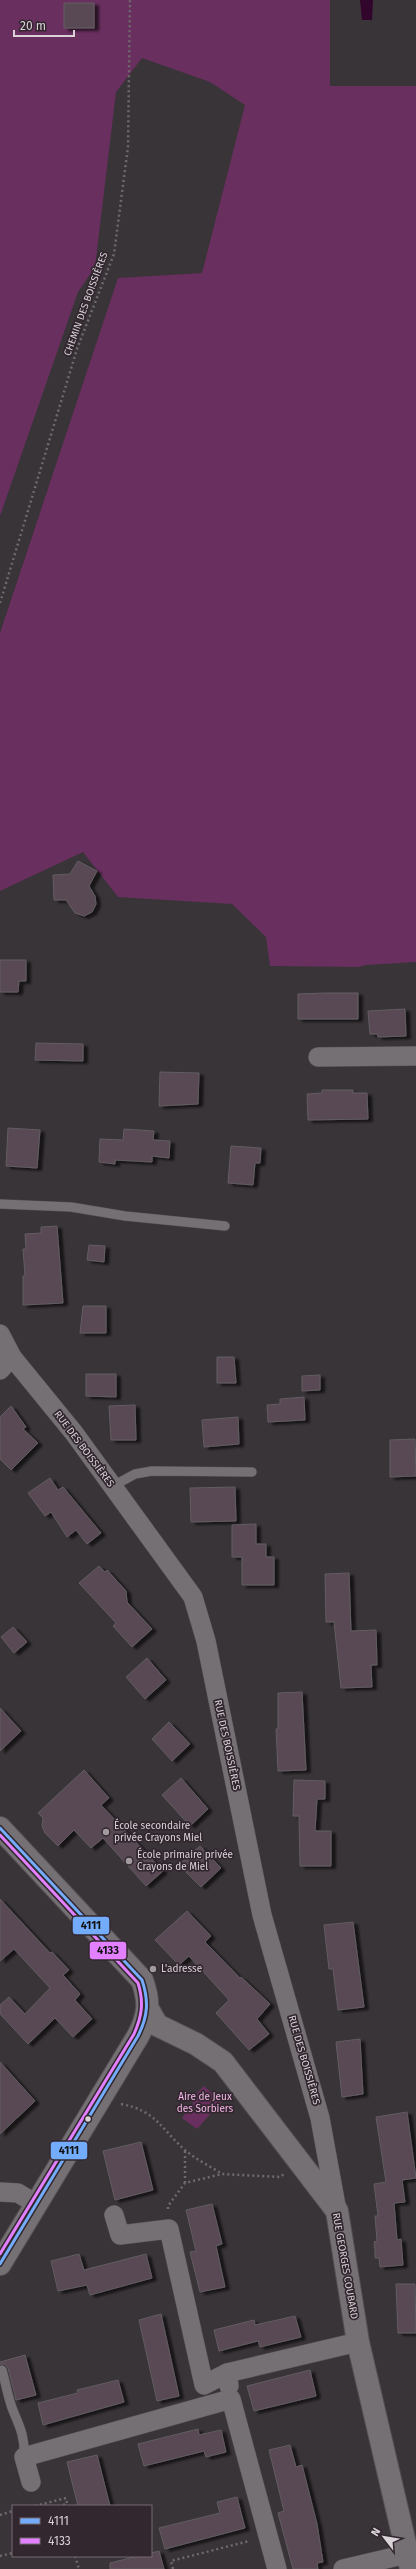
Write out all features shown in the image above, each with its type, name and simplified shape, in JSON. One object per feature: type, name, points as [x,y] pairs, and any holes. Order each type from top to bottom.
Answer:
[{"type":"street","points":[[318,1057],[416,1056]]},
{"type":"street","name":"RUE DES BOISSIÈRES","points":[[0,1334],[6,1364],[74,1433],[193,1597],[206,1641],[262,1915],[320,2118],[337,2211]]},
{"type":"street","points":[[0,1828],[142,1980],[148,1996],[149,2011],[138,2036],[0,2264]]},
{"type":"street","name":"RUE GEORGES COUBARD","points":[[149,2011],[158,2025],[196,2044],[224,2062],[337,2211],[358,2342],[409,2562]]},
{"type":"street","points":[[0,2192],[18,2192],[36,2204]]},
{"type":"street","points":[[114,2215],[120,2235],[170,2229],[204,2385],[228,2373],[358,2342]]},
{"type":"street","points":[[228,2373],[231,2399],[276,2569]]},
{"type":"street","points":[[31,2482],[24,2457],[231,2399]]},
{"type":"street","points":[[343,2569],[409,2562]]},
{"type":"lane","points":[[0,1204],[71,1206],[126,1216],[225,1226]]},
{"type":"lane","points":[[113,1486],[135,1474],[152,1471],[252,1472]]},
{"type":"lane","points":[[2,2370],[14,2412],[21,2424],[25,2442],[24,2457]]},
{"type":"path","name":"CHEMIN DES BOISSIÈRES","points":[[0,603],[77,349],[114,254],[128,147],[130,0]]},
{"type":"path","points":[[102,2094],[121,2104],[136,2106],[162,2124],[185,2150],[222,2174]]},
{"type":"path","points":[[170,2229],[168,2206],[185,2183],[185,2150]]},
{"type":"path","points":[[185,2183],[222,2174],[280,2177],[301,2163]]},
{"type":"path","points":[[39,2505],[66,2498],[67,2504],[64,2505]]},
{"type":"path","points":[[0,2515],[12,2512]]},
{"type":"path","points":[[173,2569],[171,2561],[268,2536]]},
{"type":"path","points":[[0,2556],[12,2553]]},
{"type":"path","points":[[75,2557],[79,2569]]},
{"type":"green space","points":[[0,0],[330,0],[330,86],[416,86],[416,962],[366,965],[359,967],[270,966],[266,937],[232,904],[118,897],[83,852],[0,891],[0,633],[118,278],[202,273],[245,105],[210,82],[142,58],[116,92],[95,267],[78,292],[0,516]]},
{"type":"green space","name":"Aire de Jeux des Sorbiers","points":[[204,2086],[221,2102],[197,2129],[182,2118],[193,2103],[192,2098]]},
{"type":"shaded area","points":[[360,0],[373,0],[372,20],[362,20]]},
{"type":"building","points":[[64,3],[94,3],[94,28],[64,28]]},
{"type":"building","points":[[78,861],[97,871],[89,886],[95,896],[96,904],[92,912],[84,916],[75,913],[66,900],[54,900],[53,875],[70,874]]},
{"type":"building","points":[[0,960],[26,960],[26,981],[19,981],[18,992],[0,992]]},
{"type":"building","points":[[358,993],[358,1019],[298,1019],[298,994]]},
{"type":"building","points":[[405,1009],[406,1036],[378,1037],[377,1034],[370,1034],[368,1011]]},
{"type":"building","points":[[36,1043],[83,1044],[83,1061],[35,1060]]},
{"type":"building","points":[[160,1072],[199,1073],[198,1104],[159,1106]]},
{"type":"building","points":[[322,1090],[353,1090],[353,1093],[367,1093],[368,1119],[308,1120],[307,1094],[322,1093]]},
{"type":"building","points":[[8,1128],[40,1130],[37,1168],[6,1166]]},
{"type":"building","points":[[124,1129],[154,1131],[153,1140],[170,1141],[169,1158],[152,1156],[152,1162],[115,1160],[115,1164],[99,1162],[100,1139],[123,1140]]},
{"type":"building","points":[[231,1146],[261,1148],[260,1163],[255,1163],[253,1185],[228,1183]]},
{"type":"building","points":[[57,1226],[63,1303],[23,1305],[23,1276],[25,1276],[23,1249],[26,1249],[25,1234],[41,1233],[41,1227]]},
{"type":"building","points":[[89,1245],[105,1246],[104,1262],[87,1260]]},
{"type":"building","points":[[83,1306],[106,1306],[106,1333],[80,1333]]},
{"type":"building","points":[[217,1357],[234,1357],[236,1383],[217,1383]]},
{"type":"building","points":[[86,1374],[116,1374],[116,1397],[86,1396]]},
{"type":"building","points":[[320,1375],[320,1390],[302,1391],[302,1376]]},
{"type":"building","points":[[304,1397],[305,1420],[268,1422],[267,1405],[280,1404],[280,1399]]},
{"type":"building","points":[[135,1405],[136,1440],[111,1440],[109,1406]]},
{"type":"building","points":[[11,1406],[26,1427],[23,1429],[38,1443],[11,1470],[0,1459],[0,1417]]},
{"type":"building","points":[[238,1417],[239,1444],[204,1447],[202,1420]]},
{"type":"building","points":[[415,1439],[416,1476],[390,1477],[390,1440]]},
{"type":"building","points":[[50,1478],[58,1490],[63,1487],[101,1533],[87,1544],[76,1530],[67,1537],[51,1512],[45,1516],[28,1493]]},
{"type":"building","points":[[235,1487],[236,1521],[191,1522],[190,1488]]},
{"type":"building","points":[[256,1524],[256,1544],[266,1544],[266,1557],[274,1557],[274,1585],[242,1585],[242,1557],[232,1557],[232,1525]]},
{"type":"building","points":[[99,1566],[105,1572],[107,1570],[126,1591],[127,1602],[152,1629],[132,1647],[113,1626],[116,1623],[79,1583]]},
{"type":"building","points":[[349,1573],[351,1631],[376,1630],[377,1665],[371,1665],[372,1687],[341,1688],[334,1622],[326,1622],[325,1574]]},
{"type":"building","points":[[13,1627],[27,1642],[14,1653],[1,1637]]},
{"type":"building","points":[[147,1658],[166,1680],[145,1699],[126,1677]]},
{"type":"building","points":[[302,1692],[306,1770],[278,1771],[276,1729],[278,1729],[278,1693]]},
{"type":"building","points":[[0,1708],[21,1731],[0,1751]]},
{"type":"building","points":[[169,1722],[190,1744],[172,1761],[152,1739]]},
{"type":"building","points":[[84,1770],[109,1798],[101,1805],[163,1871],[146,1886],[103,1838],[91,1848],[74,1830],[58,1846],[45,1833],[42,1826],[43,1818],[38,1813]]},
{"type":"building","points":[[181,1778],[208,1809],[190,1826],[162,1795]]},
{"type":"building","points":[[294,1780],[325,1781],[325,1799],[317,1799],[315,1831],[331,1831],[331,1866],[300,1866],[299,1816],[293,1816]]},
{"type":"building","points":[[200,1846],[221,1868],[201,1887],[179,1865]]},
{"type":"building","points":[[0,1899],[50,1953],[52,1952],[69,1970],[63,1975],[80,1994],[75,2000],[92,2019],[73,2037],[55,2018],[28,2044],[0,2014],[0,2005],[9,1997],[25,2014],[50,1988],[14,1949],[0,1961]]},
{"type":"building","points":[[187,1911],[211,1936],[205,1942],[240,1978],[241,1977],[270,2004],[257,2019],[269,2034],[249,2050],[216,2013],[229,2000],[189,1956],[179,1965],[155,1940]]},
{"type":"building","points":[[353,1922],[364,2007],[338,2010],[333,1969],[329,1969],[324,1925]]},
{"type":"building","points":[[360,2039],[363,2094],[342,2097],[336,2042]]},
{"type":"building","points":[[0,2062],[35,2101],[0,2134]]},
{"type":"building","points":[[407,2112],[416,2178],[402,2180],[405,2202],[394,2203],[397,2240],[401,2239],[403,2265],[380,2267],[379,2258],[375,2258],[374,2242],[377,2241],[375,2216],[378,2216],[374,2184],[386,2182],[376,2117]]},
{"type":"building","points":[[141,2142],[153,2190],[115,2200],[103,2151]]},
{"type":"building","points":[[212,2204],[222,2244],[216,2246],[225,2287],[200,2292],[190,2252],[196,2251],[186,2210]]},
{"type":"building","points":[[79,2254],[84,2270],[146,2254],[152,2278],[90,2295],[87,2285],[58,2291],[51,2261]]},
{"type":"building","points":[[396,2284],[415,2284],[416,2333],[398,2333]]},
{"type":"building","points":[[161,2314],[179,2396],[157,2401],[139,2320]]},
{"type":"building","points":[[295,2316],[301,2337],[260,2347],[258,2341],[219,2351],[214,2330],[254,2320],[255,2325]]},
{"type":"building","points":[[25,2355],[36,2395],[16,2400],[8,2368],[4,2364],[0,2364],[0,2362]]},
{"type":"building","points":[[310,2370],[316,2396],[254,2411],[247,2386]]},
{"type":"building","points":[[118,2380],[124,2402],[43,2425],[38,2403],[78,2393],[77,2390]]},
{"type":"building","points":[[198,2429],[199,2435],[221,2430],[226,2452],[206,2457],[204,2451],[144,2466],[138,2444]]},
{"type":"building","points":[[290,2445],[296,2467],[302,2465],[317,2524],[323,2562],[317,2563],[318,2569],[293,2569],[278,2513],[284,2511],[269,2450]]},
{"type":"building","points":[[97,2455],[110,2505],[78,2505],[67,2462]]},
{"type":"building","points":[[237,2497],[245,2528],[165,2549],[159,2528],[220,2513],[217,2502]]},
{"type":"building","points":[[159,2551],[164,2569],[110,2569],[110,2563],[134,2557],[152,2557],[152,2553]]},
{"type":"transit line","name":"4111","points":[[0,1828],[142,1980],[146,1995],[146,2015],[138,2036],[0,2264]]},
{"type":"transit line","name":"4133","points":[[0,1835],[138,1983],[141,1996],[139,2021],[134,2034],[0,2254]]},
{"type":"place","name":"École secondaire privée Crayons Miel","points":[[106,1832]]},
{"type":"place","name":"École primaire privée Crayons de Miel","points":[[129,1861]]},
{"type":"place","name":"L'adresse","points":[[153,1969]]}]
